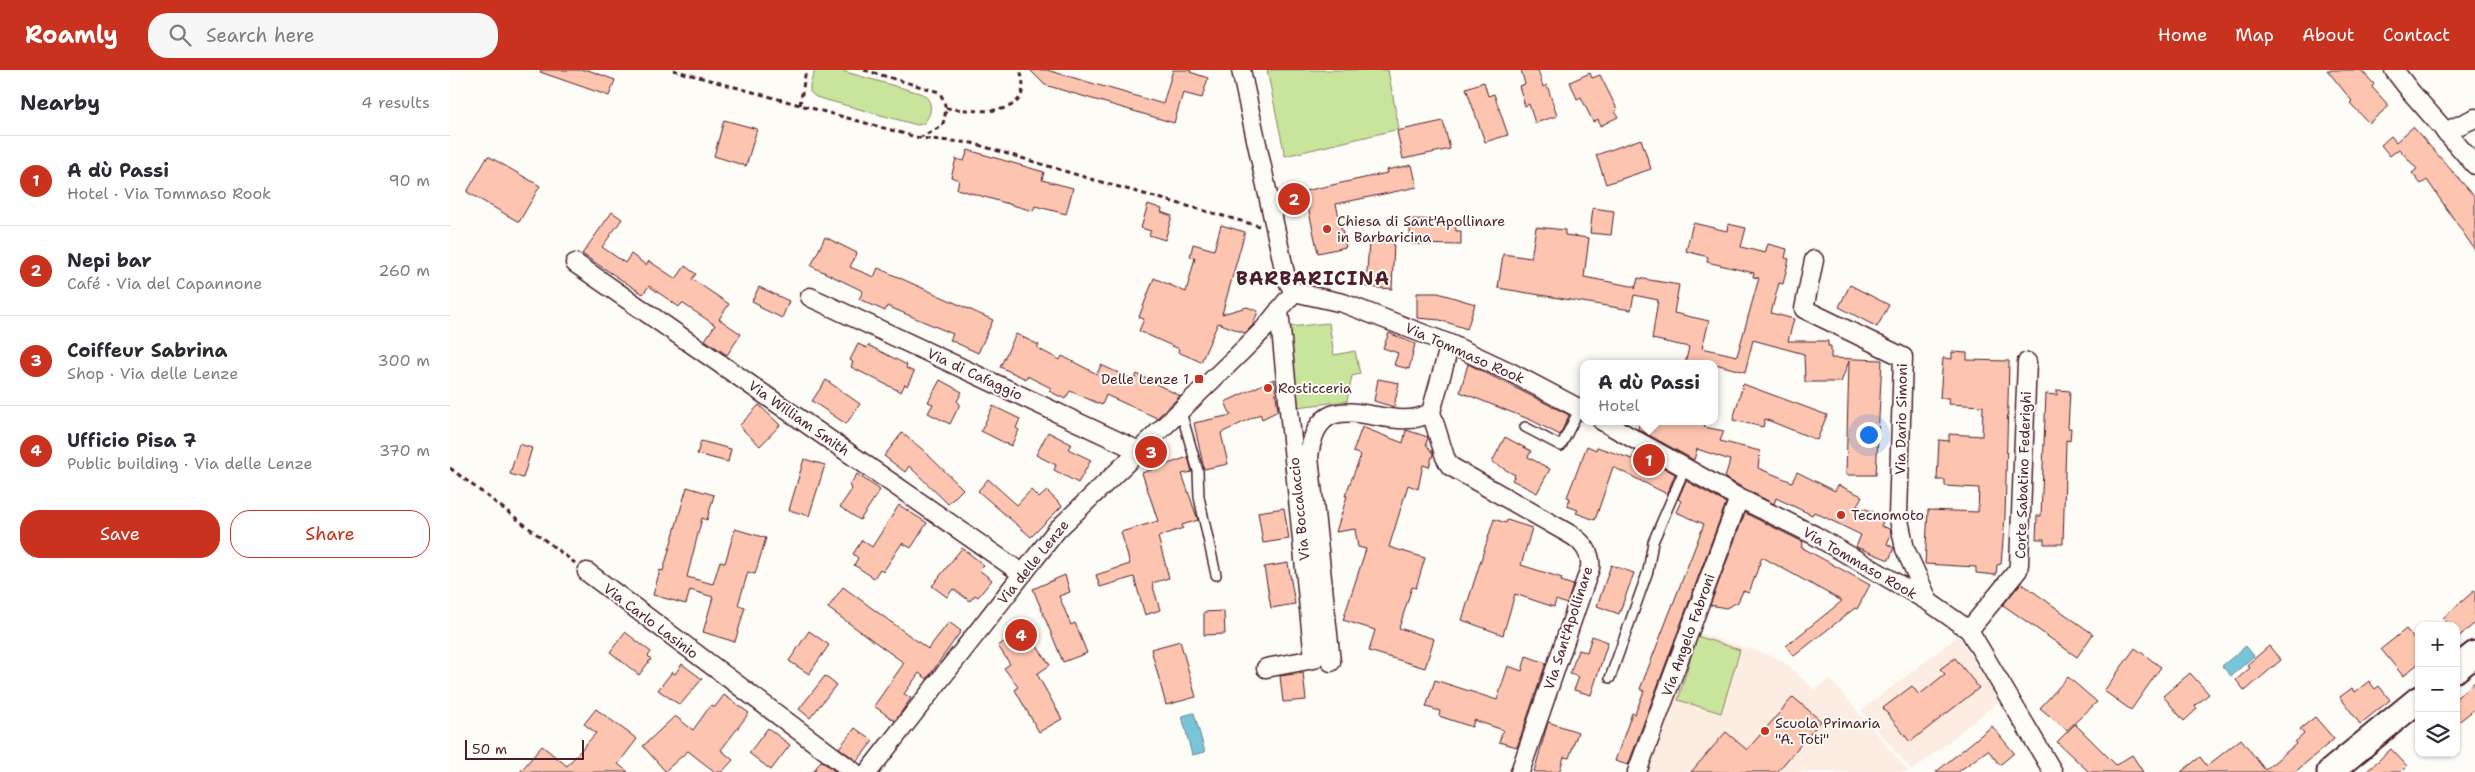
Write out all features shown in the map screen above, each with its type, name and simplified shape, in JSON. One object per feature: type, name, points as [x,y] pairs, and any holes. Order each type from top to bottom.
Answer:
[{"type":"street","points":[[1241,70],[1283,266],[1288,286],[1294,292]]},
{"type":"street","points":[[2394,70],[2475,165]]},
{"type":"street","points":[[2445,132],[2475,118]]},
{"type":"street","name":"Via Dario Simoni","points":[[1814,260],[1804,309],[1903,357],[1898,515],[1906,550],[1929,602]]},
{"type":"street","name":"Via William Smith","points":[[575,263],[1023,574]]},
{"type":"street","name":"Via delle Lenze","points":[[868,772],[1057,530],[1181,412],[1264,329],[1294,292]]},
{"type":"street","name":"Via Tommaso Rook","points":[[1294,292],[1343,303],[1450,344],[1484,359],[1580,409]]},
{"type":"street","name":"Via di Cafaggio","points":[[810,297],[1139,451]]},
{"type":"street","name":"Via Boccalaccio","points":[[1266,668],[1314,659],[1279,310]]},
{"type":"street","points":[[1331,662],[1309,457],[1315,433],[1325,419],[1337,412],[1404,420],[1417,418],[1431,412],[1450,344]]},
{"type":"street","name":"Corte Sabatino Federighi","points":[[1969,630],[2018,570],[2027,362]]},
{"type":"street","name":"Via Sant'Apollinare","points":[[1431,412],[1445,458],[1450,466],[1572,536],[1585,547],[1590,558],[1590,568],[1520,772]]},
{"type":"street","name":"Via Tommaso Rook","points":[[1609,425],[1739,498],[1814,535],[1929,602],[1969,630],[2053,772]]},
{"type":"street","name":"Via Angelo Fabroni","points":[[1637,772],[1739,498]]},
{"type":"street","points":[[1894,583],[1902,567],[1906,550]]},
{"type":"street","name":"Via Carlo Lasinio","points":[[587,572],[854,772]]},
{"type":"street","points":[[2459,667],[2475,654]]},
{"type":"street","points":[[2330,772],[2415,702]]},
{"type":"lane","points":[[1181,412],[1198,471],[1199,497],[1216,574]]},
{"type":"lane","points":[[1525,427],[1561,446],[1580,413]]},
{"type":"lane","points":[[1610,678],[1648,571],[1653,542],[1685,468]]},
{"type":"path","points":[[673,70],[920,138],[972,143],[1094,180],[1275,231]]},
{"type":"path","points":[[800,105],[806,70]]},
{"type":"path","points":[[864,70],[939,92],[945,100],[946,108],[942,126],[920,138]]},
{"type":"path","points":[[946,108],[984,112],[1005,110],[1021,93],[1023,85],[1020,70]]},
{"type":"path","points":[[450,468],[587,572]]},
{"type":"shaded area","name":"Scuola Primaria \"A. Toti\"","points":[[1693,631],[1774,657],[1788,665],[1814,690],[1830,679],[1909,772],[1641,772]]},
{"type":"shaded area","points":[[1958,636],[1999,701],[1912,771],[1861,711]]},
{"type":"green space","points":[[815,70],[839,70],[923,94],[929,101],[930,112],[923,124],[917,125],[816,97],[810,92],[810,84]]},
{"type":"green space","points":[[1267,70],[1388,70],[1399,129],[1285,156]]},
{"type":"green space","points":[[1329,323],[1334,355],[1355,351],[1360,374],[1352,376],[1347,401],[1297,407],[1289,327]]},
{"type":"green space","points":[[1697,636],[1740,650],[1721,713],[1678,700]]},
{"type":"water","points":[[2246,646],[2254,656],[2231,676],[2222,666]]},
{"type":"water","points":[[1194,713],[1205,752],[1192,755],[1182,716]]},
{"type":"building","points":[[541,70],[588,70],[615,80],[609,96],[540,72]]},
{"type":"building","points":[[1030,70],[1047,70],[1163,104],[1173,70],[1191,70],[1190,72],[1208,78],[1202,98],[1183,93],[1174,123],[1045,85]]},
{"type":"building","points":[[1521,70],[1538,70],[1543,87],[1547,85],[1557,116],[1535,123],[1529,104],[1525,106],[1519,86],[1525,84]]},
{"type":"building","points":[[2327,70],[2361,70],[2374,84],[2372,87],[2389,106],[2369,123],[2350,103],[2352,101]]},
{"type":"building","points":[[1590,73],[1592,78],[1600,75],[1617,109],[1615,111],[1618,117],[1600,126],[1598,119],[1593,122],[1581,97],[1577,99],[1570,82]]},
{"type":"building","points":[[1484,82],[1488,96],[1494,94],[1508,135],[1485,142],[1466,88]]},
{"type":"building","points":[[724,120],[757,129],[746,166],[714,156]]},
{"type":"building","points":[[1443,121],[1450,149],[1403,159],[1397,131]]},
{"type":"building","points":[[2413,127],[2475,197],[2475,250],[2427,180],[2421,184],[2412,173],[2417,169],[2399,149],[2390,156],[2381,145],[2391,136],[2396,142]]},
{"type":"building","points":[[1641,139],[1651,169],[1606,184],[1596,155]]},
{"type":"building","points":[[968,150],[1044,172],[1042,180],[1073,188],[1066,214],[1035,206],[1033,211],[957,189],[959,180],[951,177],[956,159],[964,161]]},
{"type":"building","points":[[488,156],[540,186],[519,222],[467,192]]},
{"type":"building","points":[[1412,165],[1417,187],[1336,204],[1346,247],[1318,253],[1308,207],[1286,211],[1282,196],[1387,173],[1386,170]]},
{"type":"building","points":[[1148,204],[1162,209],[1161,212],[1172,216],[1165,240],[1149,235],[1151,231],[1141,228]]},
{"type":"building","points":[[1593,208],[1614,211],[1611,235],[1590,233]]},
{"type":"building","points":[[612,212],[622,219],[602,247],[625,263],[631,254],[646,265],[649,261],[676,279],[685,266],[696,274],[692,279],[729,304],[719,319],[741,334],[727,355],[705,340],[715,325],[682,303],[679,307],[649,286],[643,294],[582,254]]},
{"type":"building","points":[[1409,219],[1455,220],[1456,231],[1461,231],[1461,245],[1411,244]]},
{"type":"building","points":[[1693,223],[1727,231],[1728,224],[1746,228],[1741,247],[1765,253],[1768,244],[1787,249],[1785,258],[1789,259],[1783,284],[1779,283],[1771,313],[1794,319],[1788,341],[1828,341],[1828,346],[1831,346],[1831,358],[1882,360],[1876,475],[1846,475],[1849,361],[1841,382],[1805,382],[1804,354],[1753,340],[1745,372],[1718,365],[1718,360],[1686,360],[1689,347],[1652,339],[1658,300],[1634,295],[1631,310],[1498,288],[1503,254],[1531,258],[1536,227],[1565,230],[1565,235],[1589,238],[1584,277],[1636,287],[1638,278],[1679,285],[1674,313],[1709,321],[1702,348],[1737,356],[1759,278],[1753,277],[1754,273],[1707,262],[1708,257],[1686,251]]},
{"type":"building","points":[[1221,225],[1245,232],[1222,314],[1247,307],[1258,311],[1253,325],[1245,333],[1218,323],[1201,362],[1178,352],[1179,349],[1139,331],[1144,319],[1139,317],[1154,278],[1186,292],[1195,258],[1190,257],[1193,244],[1214,250]]},
{"type":"building","points":[[825,237],[857,253],[850,267],[874,277],[878,268],[993,320],[978,353],[950,340],[953,334],[887,306],[885,311],[859,299],[863,291],[811,266]]},
{"type":"building","points":[[1369,241],[1394,242],[1392,289],[1366,287]]},
{"type":"building","points":[[1850,285],[1889,305],[1877,327],[1839,307]]},
{"type":"building","points":[[759,287],[789,301],[782,318],[759,307],[760,305],[752,301]]},
{"type":"building","points":[[1417,293],[1438,293],[1475,304],[1467,329],[1440,320],[1417,318]]},
{"type":"building","points":[[1389,333],[1415,344],[1409,369],[1394,365],[1398,353],[1383,348]]},
{"type":"building","points":[[1016,334],[1039,345],[1037,348],[1060,360],[1062,356],[1097,374],[1101,365],[1134,380],[1137,374],[1180,396],[1157,418],[1106,395],[1102,405],[1070,391],[1065,399],[1049,391],[1051,388],[1027,376],[1026,379],[1000,367]]},
{"type":"building","points":[[858,344],[867,348],[868,345],[907,365],[906,368],[914,372],[907,386],[905,384],[901,392],[851,367],[853,362],[850,360]]},
{"type":"building","points":[[1952,352],[1967,353],[1967,360],[2009,361],[2005,517],[2001,564],[1997,565],[1996,575],[1976,573],[1976,567],[1925,564],[1928,510],[1978,512],[1979,488],[1945,486],[1945,480],[1937,480],[1939,440],[1949,441],[1949,434],[1982,436],[1983,406],[1948,404],[1949,398],[1940,398],[1943,358],[1952,359]]},
{"type":"building","points":[[1468,364],[1569,415],[1560,435],[1531,420],[1460,392]]},
{"type":"building","points":[[1274,379],[1278,411],[1262,419],[1260,414],[1221,433],[1228,464],[1204,469],[1194,423],[1231,415],[1225,402]]},
{"type":"building","points":[[1378,379],[1399,383],[1394,407],[1374,401]]},
{"type":"building","points":[[826,380],[860,404],[846,424],[812,401]]},
{"type":"building","points":[[940,380],[962,392],[957,401],[960,404],[950,424],[928,413],[933,404],[928,402]]},
{"type":"building","points":[[1743,384],[1827,415],[1817,440],[1765,419],[1763,427],[1733,420]]},
{"type":"building","points":[[2057,390],[2070,391],[2068,428],[2071,428],[2070,441],[2066,440],[2063,544],[2044,544],[2044,539],[2036,539],[2037,516],[2041,516],[2046,394],[2057,395]]},
{"type":"building","points":[[759,405],[780,425],[760,446],[739,426]]},
{"type":"building","points":[[993,406],[1020,419],[1016,428],[1019,430],[1011,446],[981,431]]},
{"type":"building","points":[[1639,425],[1705,425],[1704,427],[1724,431],[1720,441],[1760,451],[1758,468],[1792,482],[1797,472],[1835,491],[1838,485],[1862,496],[1857,506],[1885,516],[1881,526],[1890,529],[1891,534],[1887,544],[1894,548],[1889,560],[1856,547],[1861,535],[1814,512],[1812,515],[1776,498],[1774,504],[1725,478],[1730,460],[1697,449],[1694,460],[1638,429]]},
{"type":"building","points":[[1362,427],[1403,443],[1406,430],[1428,437],[1426,444],[1433,454],[1429,467],[1423,465],[1418,489],[1408,485],[1389,547],[1425,558],[1416,588],[1412,587],[1399,628],[1434,639],[1425,668],[1369,651],[1375,630],[1343,620],[1366,549],[1358,547],[1355,529],[1336,532],[1347,496],[1345,496],[1361,455],[1353,452]]},
{"type":"building","points":[[1048,432],[1071,444],[1068,449],[1091,460],[1078,483],[1054,470],[1056,465],[1036,455]]},
{"type":"building","points":[[902,433],[922,449],[963,489],[948,504],[909,466],[905,472],[884,456]]},
{"type":"building","points":[[1505,437],[1531,451],[1528,457],[1550,469],[1537,493],[1512,480],[1515,475],[1492,462]]},
{"type":"building","points":[[701,441],[731,449],[728,462],[697,454]]},
{"type":"building","points":[[519,444],[532,448],[523,478],[510,474]]},
{"type":"building","points":[[1587,446],[1596,450],[1597,447],[1632,459],[1635,452],[1675,474],[1667,494],[1613,467],[1595,520],[1576,513],[1578,510],[1567,506],[1570,498],[1567,497]]},
{"type":"building","points":[[1188,457],[1192,472],[1182,474],[1198,520],[1182,525],[1183,528],[1158,537],[1169,578],[1152,583],[1160,610],[1145,615],[1134,577],[1100,587],[1096,575],[1130,564],[1121,532],[1158,521],[1142,473]]},
{"type":"building","points":[[804,459],[825,465],[809,516],[789,510]]},
{"type":"building","points":[[857,474],[880,490],[860,520],[840,507],[852,489],[849,486]]},
{"type":"building","points":[[988,479],[1017,505],[1031,490],[1039,498],[1047,491],[1062,506],[1031,537],[978,491]]},
{"type":"building","points":[[1686,481],[1726,503],[1628,765],[1615,761],[1632,713],[1635,714],[1644,691],[1640,689],[1704,524],[1676,512],[1681,501],[1678,499]]},
{"type":"building","points":[[687,487],[714,495],[707,520],[702,518],[687,577],[713,584],[720,561],[725,563],[735,529],[766,538],[755,574],[748,572],[738,605],[745,607],[735,642],[703,632],[713,597],[690,590],[686,604],[653,595],[660,570],[663,571]]},
{"type":"building","points":[[899,505],[927,523],[911,548],[902,543],[883,572],[880,569],[874,578],[854,565],[858,558],[853,554],[862,540],[872,547]]},
{"type":"building","points":[[1284,508],[1289,539],[1263,543],[1258,512]]},
{"type":"building","points":[[1745,513],[1803,542],[1801,547],[1870,585],[1857,609],[1855,608],[1794,656],[1786,646],[1842,601],[1762,557],[1749,593],[1743,591],[1738,602],[1726,608],[1710,605]]},
{"type":"building","points":[[1494,519],[1506,523],[1507,520],[1532,528],[1521,565],[1562,578],[1561,581],[1573,585],[1567,604],[1556,600],[1554,607],[1515,594],[1503,635],[1462,620]]},
{"type":"building","points":[[962,548],[984,565],[979,570],[992,580],[978,597],[975,595],[970,601],[953,589],[947,597],[932,586]]},
{"type":"building","points":[[1288,563],[1295,604],[1271,608],[1264,567]]},
{"type":"building","points":[[1611,565],[1634,573],[1619,614],[1597,606]]},
{"type":"building","points":[[1065,575],[1070,592],[1059,596],[1071,625],[1075,623],[1087,653],[1063,662],[1033,589]]},
{"type":"building","points":[[2021,583],[2093,634],[2077,657],[2003,605]]},
{"type":"building","points":[[843,587],[928,649],[949,622],[961,631],[927,679],[919,673],[904,694],[911,698],[895,721],[874,706],[904,663],[828,608]]},
{"type":"building","points":[[2475,590],[2475,623],[2460,636],[2460,622],[2446,622],[2443,618]]},
{"type":"building","points":[[1224,611],[1225,634],[1204,635],[1204,612]]},
{"type":"building","points":[[1024,628],[1050,665],[1037,674],[1062,719],[1039,732],[1015,690],[1018,687],[1004,668],[1010,664],[998,646]]},
{"type":"building","points":[[2406,629],[2415,640],[2415,666],[2403,676],[2381,649]]},
{"type":"building","points":[[809,631],[829,645],[809,674],[789,661]]},
{"type":"building","points":[[625,632],[651,652],[648,656],[651,659],[639,675],[610,652]]},
{"type":"building","points":[[1592,636],[1608,642],[1591,695],[1574,690],[1579,677],[1570,674],[1578,650],[1587,652]]},
{"type":"building","points":[[1180,641],[1196,697],[1166,705],[1151,649]]},
{"type":"building","points":[[2269,646],[2281,660],[2245,691],[2236,680],[2250,668],[2247,665]]},
{"type":"building","points":[[2135,648],[2161,667],[2131,710],[2104,691]]},
{"type":"building","points":[[1526,656],[1546,663],[1517,747],[1499,742],[1503,730],[1474,720],[1472,727],[1439,716],[1440,711],[1426,707],[1435,680],[1497,700],[1508,666],[1522,671]]},
{"type":"building","points":[[1955,658],[1979,688],[1910,742],[1883,708],[1912,686],[1919,695],[1945,674],[1940,669]]},
{"type":"building","points":[[682,664],[702,679],[680,705],[658,690],[672,672],[675,674]]},
{"type":"building","points":[[1303,673],[1306,700],[1283,702],[1280,676]]},
{"type":"building","points":[[2190,673],[2209,694],[2195,706],[2197,709],[2184,721],[2163,696]]},
{"type":"building","points":[[825,676],[836,685],[810,718],[799,709]]},
{"type":"building","points":[[2068,677],[2097,702],[2067,730],[2040,708]]},
{"type":"building","points":[[2369,681],[2375,689],[2379,686],[2390,700],[2360,724],[2340,697],[2352,688],[2355,692]]},
{"type":"building","points":[[2475,682],[2475,709],[2460,721],[2460,712],[2460,695]]},
{"type":"building","points":[[724,695],[749,713],[721,750],[733,760],[722,772],[715,772],[688,751],[665,771],[643,746],[675,716],[693,730],[711,705],[715,707]]},
{"type":"building","points":[[1793,697],[1821,721],[1777,772],[1691,772],[1726,732],[1747,750]]},
{"type":"building","points":[[596,709],[637,739],[618,764],[628,772],[520,772],[542,746],[567,766],[596,733],[584,724]]},
{"type":"building","points":[[2315,717],[2334,739],[2295,772],[2181,772],[2200,757],[2207,766],[2241,739],[2265,770],[2296,744],[2295,742],[2304,734],[2300,729]]},
{"type":"building","points":[[1548,722],[1578,732],[1569,758],[1564,757],[1559,772],[1534,772]]},
{"type":"building","points":[[2075,724],[2116,765],[2132,755],[2143,772],[2089,772],[2057,742]]},
{"type":"building","points":[[1992,726],[2014,753],[2000,765],[1988,750],[1958,772],[1936,772]]},
{"type":"building","points":[[768,728],[790,745],[771,770],[749,753]]},
{"type":"building","points":[[855,728],[873,741],[857,761],[839,748]]},
{"type":"building","points":[[2391,749],[2407,766],[2401,772],[2366,772]]},
{"type":"building","points":[[821,761],[836,772],[813,772]]},
{"type":"place","name":"Nepi bar","points":[[1294,199]]},
{"type":"place","name":"Chiesa di Sant'Apollinare in Barbaricina","points":[[1327,229]]},
{"type":"place","name":"Delle Lenze 1","points":[[1199,379]]},
{"type":"place","name":"Rosticceria","points":[[1268,388]]},
{"type":"place","name":"Coiffeur Sabrina","points":[[1151,452]]},
{"type":"place","name":"A dù Passi","points":[[1649,460]]},
{"type":"place","name":"Tecnomoto","points":[[1841,515]]},
{"type":"place","name":"Ufficio Pisa 7","points":[[1021,635]]},
{"type":"place","name":"Scuola Primaria \"A. Toti\"","points":[[1765,731]]},
{"type":"district","name":"BARBARICINA","points":[[1313,278]]}]
